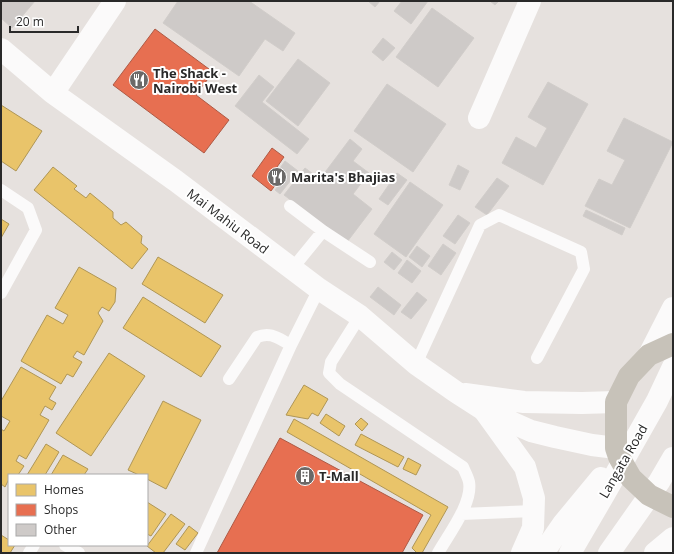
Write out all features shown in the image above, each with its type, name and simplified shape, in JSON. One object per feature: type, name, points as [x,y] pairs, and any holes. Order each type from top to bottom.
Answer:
[{"type":"main road","points":[[673,344],[649,355],[629,376],[616,402],[618,452],[631,478],[649,495],[673,507]]},
{"type":"street","points":[[53,93],[115,1]]},
{"type":"street","points":[[479,118],[530,1]]},
{"type":"street","name":"Mai Mahiu Road","points":[[1,49],[53,93],[176,181],[319,289],[360,316],[416,364],[484,410]]},
{"type":"street","points":[[649,355],[673,308]]},
{"type":"street","name":"Langata Road","points":[[570,553],[657,401],[673,367]]},
{"type":"street","points":[[456,392],[524,402],[616,402]]},
{"type":"street","points":[[484,410],[531,431],[618,452]]},
{"type":"street","points":[[484,410],[525,467],[534,498],[533,528],[522,553]]},
{"type":"street","name":"Langata Road","points":[[543,553],[563,524],[618,452]]},
{"type":"street","points":[[609,553],[659,482],[673,458]]},
{"type":"street","points":[[655,553],[673,538]]},
{"type":"lane","points":[[1,190],[28,208],[36,230],[1,292]]},
{"type":"lane","points":[[290,206],[323,231],[370,262]]},
{"type":"lane","points":[[416,364],[480,225],[499,216],[581,252],[584,269],[537,358]]},
{"type":"lane","points":[[292,269],[323,231]]},
{"type":"lane","points":[[196,553],[291,345],[319,289]]},
{"type":"lane","points":[[360,316],[331,362],[329,373],[340,384],[463,467],[469,482],[469,497],[461,514],[438,553]]},
{"type":"lane","points":[[229,379],[257,337],[268,334],[291,345]]},
{"type":"lane","points":[[461,514],[534,511]]},
{"type":"lane","points":[[68,546],[79,553]]},
{"type":"building: Homes","points":[[1,105],[42,131],[16,171],[1,161]]},
{"type":"building: Homes","points":[[53,167],[77,186],[74,189],[86,198],[90,193],[113,212],[113,218],[121,225],[126,222],[142,236],[141,243],[148,249],[132,269],[34,190]]},
{"type":"building: Homes","points":[[1,219],[9,224],[1,238]]},
{"type":"building: Homes","points":[[158,257],[223,295],[205,323],[142,284]]},
{"type":"building: Homes","points":[[79,267],[116,288],[115,302],[109,311],[102,307],[98,313],[103,321],[84,355],[77,351],[73,357],[82,362],[73,377],[67,374],[61,384],[21,361],[47,315],[63,324],[68,315],[55,308]]},
{"type":"building: Homes","points":[[143,297],[221,346],[201,377],[123,328]]},
{"type":"building: Homes","points":[[109,353],[145,376],[91,456],[56,433]]},
{"type":"building: Homes","points":[[21,367],[56,387],[49,399],[56,403],[52,410],[45,406],[40,415],[49,420],[26,459],[19,455],[16,461],[24,466],[19,474],[8,474],[8,481],[5,487],[1,484],[1,429],[4,431],[10,421],[1,416],[1,401]]},
{"type":"building: Homes","points":[[304,385],[328,399],[318,416],[312,413],[308,419],[286,415]]},
{"type":"building: Homes","points":[[163,401],[201,420],[166,489],[148,480],[148,474],[137,474],[128,470]]},
{"type":"building: Homes","points":[[326,414],[345,426],[339,436],[320,423]]},
{"type":"building: Homes","points":[[361,418],[368,424],[362,431],[355,424]]},
{"type":"building: Homes","points":[[294,419],[448,507],[422,553],[417,553],[412,548],[431,515],[287,432]]},
{"type":"building: Homes","points":[[361,434],[404,457],[398,467],[355,445]]},
{"type":"building: Homes","points":[[46,444],[59,452],[46,474],[28,474]]},
{"type":"building: Homes","points":[[63,455],[88,469],[85,474],[52,474]]},
{"type":"building: Homes","points":[[408,458],[421,465],[416,475],[403,469]]},
{"type":"building: Homes","points":[[148,503],[166,514],[151,536],[148,534]]},
{"type":"building: Homes","points":[[171,514],[185,524],[163,553],[156,553],[147,546]]},
{"type":"building: Homes","points":[[189,526],[198,533],[185,550],[176,544]]},
{"type":"building: Homes","points":[[1,535],[8,539],[8,546],[14,546],[10,553],[1,553]]},
{"type":"building: Shops","points":[[155,29],[213,72],[196,95],[229,120],[204,153],[113,85]]},
{"type":"building: Shops","points":[[272,148],[284,157],[277,167],[284,173],[271,191],[252,176]]},
{"type":"building: Shops","name":"T-Mall","points":[[280,438],[423,515],[402,553],[217,553]]},
{"type":"building: Other","points":[[1,1],[35,1],[12,28],[1,18]]},
{"type":"building: Other","points":[[178,1],[249,1],[295,33],[283,51],[265,39],[239,76],[163,23]]},
{"type":"building: Other","points":[[368,1],[380,1],[375,7]]},
{"type":"building: Other","points":[[402,1],[428,1],[411,24],[394,11]]},
{"type":"building: Other","points":[[490,1],[499,1],[495,5]]},
{"type":"building: Other","points":[[432,8],[474,38],[438,87],[396,57]]},
{"type":"building: Other","points":[[383,38],[395,48],[383,61],[372,52]]},
{"type":"building: Other","points":[[298,59],[330,83],[298,126],[266,101]]},
{"type":"building: Other","points":[[259,75],[274,87],[262,102],[309,139],[297,154],[235,106]]},
{"type":"building: Other","points":[[548,82],[588,104],[543,185],[502,163],[516,137],[536,148],[547,128],[528,117]]},
{"type":"building: Other","points":[[387,84],[446,124],[413,172],[354,131]]},
{"type":"building: Other","points":[[624,118],[673,142],[630,228],[585,206],[599,179],[612,185],[625,160],[607,151]]},
{"type":"building: Other","points":[[350,139],[362,149],[353,161],[369,173],[353,194],[372,209],[347,242],[284,195],[305,168],[320,179]]},
{"type":"building: Other","points":[[285,161],[298,171],[280,194],[275,190],[288,174],[280,168]]},
{"type":"building: Other","points":[[458,165],[469,171],[460,190],[449,185]]},
{"type":"building: Other","points":[[397,173],[407,180],[388,205],[379,199]]},
{"type":"building: Other","points":[[497,178],[509,186],[487,215],[475,207]]},
{"type":"building: Other","points":[[410,182],[443,205],[406,257],[374,234]]},
{"type":"building: Other","points":[[586,210],[625,228],[622,235],[583,216]]},
{"type":"building: Other","points":[[458,215],[470,223],[455,244],[443,236]]},
{"type":"building: Other","points":[[443,244],[456,253],[441,275],[428,266]]},
{"type":"building: Other","points":[[417,246],[430,256],[422,267],[409,257]]},
{"type":"building: Other","points":[[392,252],[402,260],[394,270],[384,262]]},
{"type":"building: Other","points":[[407,260],[421,271],[412,283],[398,273]]},
{"type":"building: Other","points":[[378,287],[401,305],[394,315],[370,297]]},
{"type":"building: Other","points":[[417,292],[427,300],[411,319],[401,312]]},
{"type":"place","name":"The Shack - Nairobi West","points":[[139,80]]},
{"type":"place","name":"Marita's Bhajias","points":[[277,177]]},
{"type":"place","name":"T-Mall","points":[[305,476]]}]
